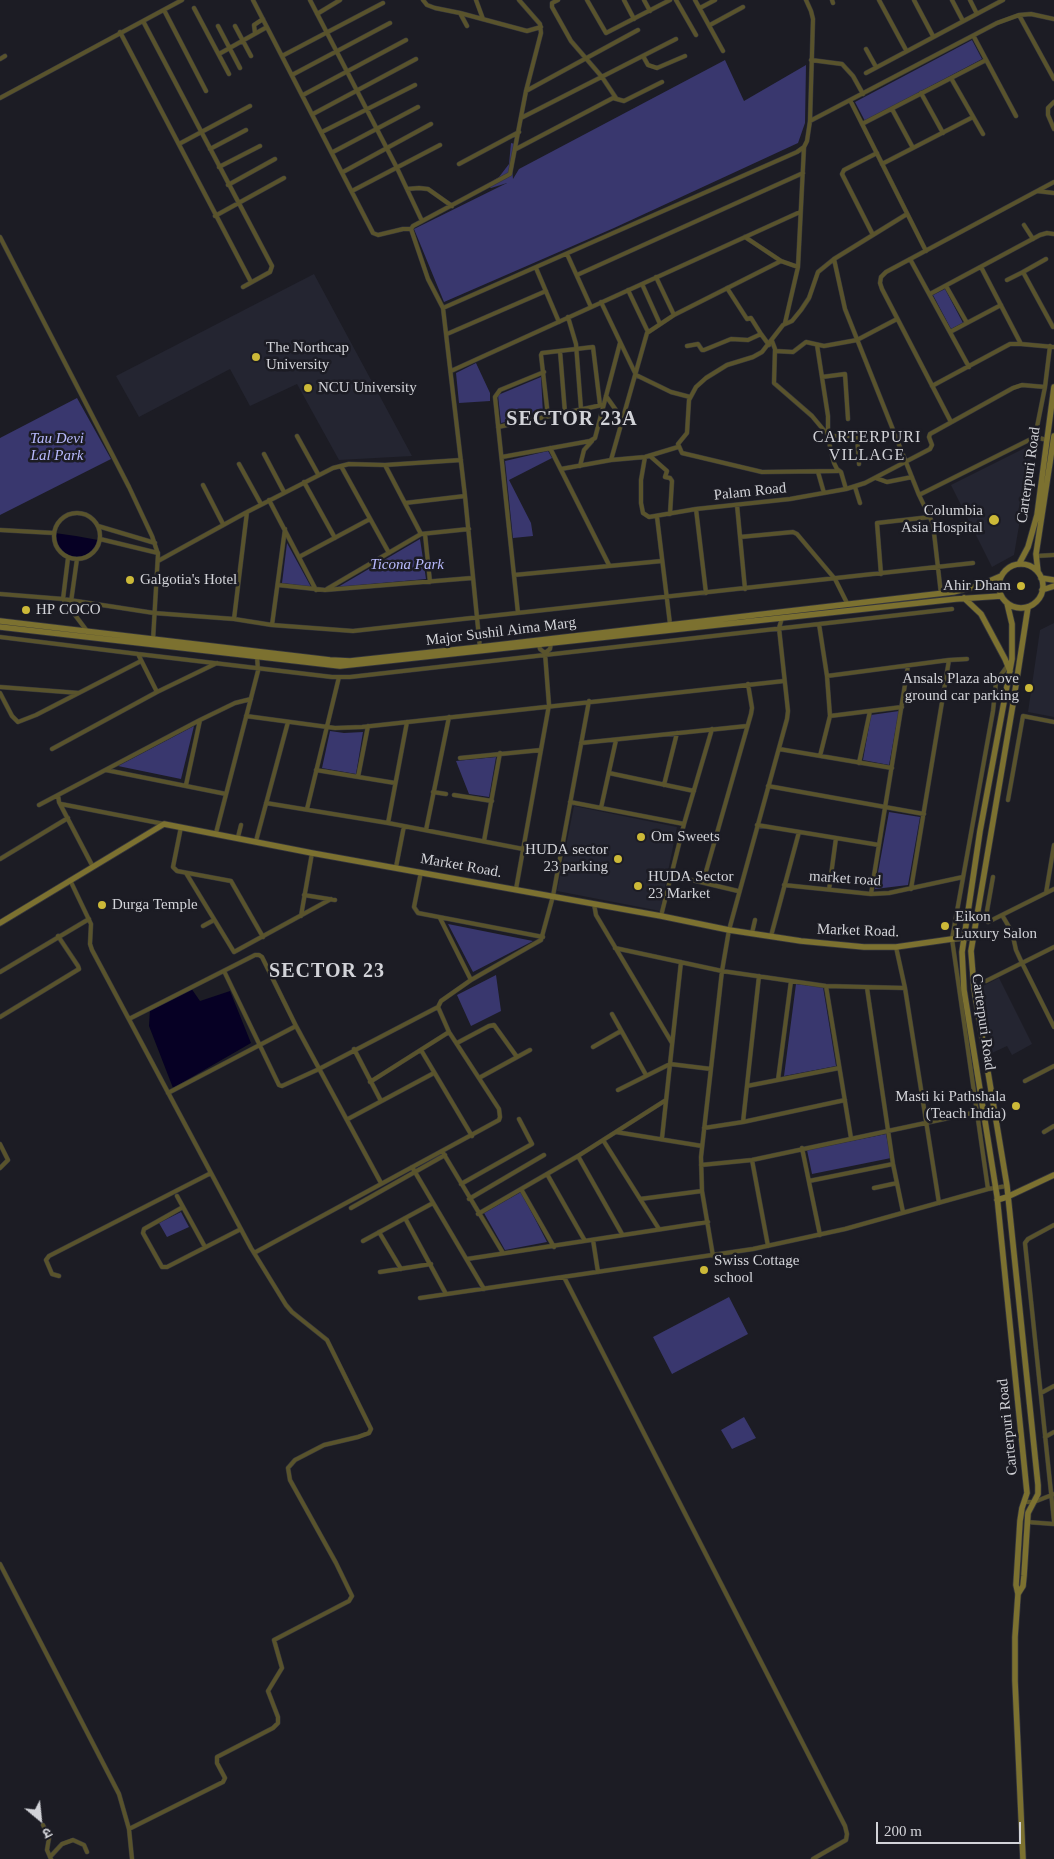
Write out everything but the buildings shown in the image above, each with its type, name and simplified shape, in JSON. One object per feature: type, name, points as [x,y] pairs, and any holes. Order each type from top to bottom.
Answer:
[{"type":"main road","name":"Carterpuri Road","points":[[1019,564],[1034,531],[1054,387]]},
{"type":"main road","name":"Carterpuri Road","points":[[1039,575],[1036,556],[1052,466],[1054,436]]},
{"type":"main road","points":[[1019,564],[1032,567],[1039,575],[1042,590],[1036,602],[1028,607],[1020,608],[1007,603],[1001,596],[999,585],[1001,576],[1006,570],[1019,564]]},
{"type":"main road","points":[[1039,575],[1054,580]]},
{"type":"main road","name":"Major Sushil Aima Marg","points":[[782,615],[941,594],[978,586],[1001,576]]},
{"type":"main road","points":[[1042,590],[1054,586]]},
{"type":"main road","name":"Major Sushil Aima Marg","points":[[480,650],[670,624],[1001,596]]},
{"type":"main road","points":[[964,598],[981,614],[1008,664],[1010,674]]},
{"type":"main road","name":"Carterpuri Road","points":[[1007,603],[1012,632],[1012,659],[980,831],[962,952],[964,990],[996,1189],[1027,1493],[1020,1521],[1015,1637],[1015,1681],[1023,1859]]},
{"type":"main road","name":"Carterpuri Road","points":[[1018,1594],[1023,1586],[1028,1513],[1038,1494],[1038,1485],[1006,1186],[974,988],[971,951],[1028,607]]},
{"type":"main road","name":"Major Sushil Aima Marg","points":[[0,621],[260,655],[350,661],[539,645],[772,616]]},
{"type":"main road","name":"Major Sushil Aima Marg","points":[[0,627],[128,642],[153,642]]},
{"type":"main road","points":[[0,924],[164,824]]},
{"type":"main road","name":"Market Road.","points":[[164,824],[729,930],[771,936],[832,944],[896,947],[952,938],[974,937]]},
{"type":"main road","points":[[997,1200],[1054,1175]]},
{"type":"street","points":[[0,98],[182,0]]},
{"type":"street","points":[[253,0],[375,235],[410,229],[508,176],[516,149],[526,91],[541,27],[519,0]]},
{"type":"street","points":[[310,0],[397,168],[422,221]]},
{"type":"street","points":[[318,14],[340,0]]},
{"type":"street","points":[[423,0],[431,7],[527,31],[541,27]]},
{"type":"street","points":[[476,0],[483,19]]},
{"type":"street","points":[[558,0],[552,3],[552,7],[571,41],[602,77],[619,101],[624,101],[662,82]]},
{"type":"street","points":[[587,0],[606,33],[670,0]]},
{"type":"street","points":[[624,0],[634,19]]},
{"type":"street","points":[[644,0],[650,11]]},
{"type":"street","points":[[676,0],[696,35]]},
{"type":"street","points":[[695,0],[723,51]]},
{"type":"street","points":[[700,8],[715,0]]},
{"type":"street","points":[[785,324],[798,268],[804,147],[807,141],[810,121],[813,19],[806,0]]},
{"type":"street","points":[[879,0],[906,50]]},
{"type":"street","points":[[914,0],[933,36]]},
{"type":"street","points":[[952,0],[963,21]]},
{"type":"street","points":[[970,0],[977,14]]},
{"type":"street","points":[[989,0],[992,6]]},
{"type":"street","points":[[866,73],[1003,0]]},
{"type":"street","points":[[282,56],[383,3]]},
{"type":"street","points":[[194,8],[229,74]]},
{"type":"street","points":[[710,25],[743,8]]},
{"type":"street","points":[[164,10],[206,91]]},
{"type":"street","points":[[460,13],[467,26]]},
{"type":"street","points":[[810,121],[997,23],[1019,15],[1030,14],[1054,19]]},
{"type":"street","points":[[1019,15],[1054,79]]},
{"type":"street","points":[[255,33],[254,25],[263,19]]},
{"type":"street","points":[[143,21],[272,268],[270,272],[243,287]]},
{"type":"street","points":[[292,75],[390,23]]},
{"type":"street","points":[[218,26],[240,68]]},
{"type":"street","points":[[235,26],[251,56]]},
{"type":"street","points":[[218,54],[267,27]]},
{"type":"street","points":[[526,91],[638,30]]},
{"type":"street","points":[[120,32],[251,282]]},
{"type":"street","points":[[974,36],[1016,116]]},
{"type":"street","points":[[521,118],[676,39]]},
{"type":"street","points":[[302,95],[406,40]]},
{"type":"street","points":[[866,49],[876,67]]},
{"type":"street","points":[[0,59],[5,56]]},
{"type":"street","points":[[643,56],[648,65],[657,68],[685,56]]},
{"type":"street","points":[[313,114],[416,59]]},
{"type":"street","points":[[811,60],[842,64],[853,76],[863,94]]},
{"type":"street","points":[[862,124],[986,60]]},
{"type":"street","points":[[951,78],[983,134]]},
{"type":"street","points":[[322,132],[414,85]]},
{"type":"street","points":[[921,93],[943,133]]},
{"type":"street","points":[[516,149],[616,98]]},
{"type":"street","points":[[850,100],[926,251]]},
{"type":"street","points":[[1054,102],[1048,108],[1048,114],[1054,129]]},
{"type":"street","points":[[179,144],[250,106]]},
{"type":"street","points":[[333,152],[418,107]]},
{"type":"street","points":[[892,109],[913,148]]},
{"type":"street","points":[[882,164],[973,117]]},
{"type":"street","points":[[343,172],[431,124]]},
{"type":"street","points":[[210,149],[246,130]]},
{"type":"street","points":[[459,164],[518,132]]},
{"type":"street","points":[[352,191],[440,145]]},
{"type":"street","points":[[220,167],[260,146]]},
{"type":"street","points":[[443,308],[797,152],[804,147]]},
{"type":"street","points":[[873,235],[842,174],[844,170],[877,153]]},
{"type":"street","points":[[228,185],[275,159]]},
{"type":"street","points":[[577,275],[803,174]]},
{"type":"street","points":[[215,216],[284,178]]},
{"type":"street","points":[[1045,387],[1022,385],[1013,388],[951,422],[882,289],[880,280],[886,272],[1054,182]]},
{"type":"street","points":[[407,189],[428,189],[452,206]]},
{"type":"street","points":[[1037,191],[1054,193]]},
{"type":"street","points":[[451,371],[800,212]]},
{"type":"street","points":[[838,470],[762,472],[682,453],[678,447],[679,442],[687,433],[690,397],[696,387],[706,378],[727,365],[757,355],[770,343],[785,324],[795,318],[807,301],[818,272],[834,259],[907,214]]},
{"type":"street","points":[[1024,225],[1032,239]]},
{"type":"street","points":[[410,229],[428,278],[443,308],[469,529],[480,650]]},
{"type":"street","points":[[930,294],[1032,239],[1043,234],[1054,234]]},
{"type":"street","points":[[0,237],[130,487],[155,543],[158,561],[153,642]]},
{"type":"street","points":[[745,237],[781,261],[798,268]]},
{"type":"street","points":[[567,254],[591,307]]},
{"type":"street","points":[[834,259],[843,302],[857,340],[934,530],[941,594]]},
{"type":"street","points":[[910,259],[969,366]]},
{"type":"street","points":[[1007,280],[1046,260]]},
{"type":"street","points":[[611,460],[648,332],[674,315],[781,261]]},
{"type":"street","points":[[981,267],[1021,344]]},
{"type":"street","points":[[536,268],[559,322]]},
{"type":"street","points":[[1023,272],[1054,326]]},
{"type":"street","points":[[656,277],[674,315]]},
{"type":"street","points":[[642,284],[660,324]]},
{"type":"street","points":[[946,286],[967,323]]},
{"type":"street","points":[[727,288],[747,319],[751,318],[775,351],[774,383],[812,416],[828,436]]},
{"type":"street","points":[[628,290],[648,332]]},
{"type":"street","points":[[447,334],[546,291]]},
{"type":"street","points":[[601,302],[636,375],[671,392],[690,397]]},
{"type":"street","points":[[950,332],[1001,305]]},
{"type":"street","points":[[568,317],[577,348],[581,409]]},
{"type":"street","points":[[775,351],[793,352],[806,342],[817,345],[857,340],[897,319]]},
{"type":"street","points":[[687,346],[698,344],[704,350],[730,339],[748,340],[761,334]]},
{"type":"street","points":[[580,466],[584,450],[597,435],[602,405],[620,343]]},
{"type":"street","points":[[932,386],[1010,344],[1052,347],[1035,437]]},
{"type":"street","points":[[817,345],[828,416],[830,449],[838,470],[841,472],[846,489]]},
{"type":"street","points":[[548,416],[541,353],[592,346],[594,348],[602,405]]},
{"type":"street","points":[[560,351],[565,413]]},
{"type":"street","points":[[518,613],[495,397],[497,393],[544,372]]},
{"type":"street","points":[[822,377],[845,374],[848,419]]},
{"type":"street","points":[[606,396],[623,420]]},
{"type":"street","points":[[498,427],[602,405]]},
{"type":"street","name":"Palam Road","points":[[657,517],[696,509],[824,494],[855,487],[931,447],[929,434],[951,422]]},
{"type":"street","points":[[297,436],[318,474]]},
{"type":"street","points":[[828,436],[857,436],[859,464]]},
{"type":"street","points":[[919,495],[1035,437],[1047,440]]},
{"type":"street","points":[[502,457],[594,439]]},
{"type":"street","points":[[560,469],[611,460],[648,457],[678,447]]},
{"type":"street","points":[[550,448],[609,565]]},
{"type":"street","points":[[264,454],[284,492]]},
{"type":"street","points":[[648,457],[667,471],[665,477],[670,478],[672,481],[670,514]]},
{"type":"street","points":[[648,457],[641,491],[643,513],[646,517],[657,517],[670,624]]},
{"type":"street","points":[[158,561],[318,474],[341,466],[461,460]]},
{"type":"street","points":[[239,464],[261,504]]},
{"type":"street","points":[[385,465],[423,534],[430,582]]},
{"type":"street","points":[[341,466],[389,553]]},
{"type":"street","points":[[818,472],[824,494]]},
{"type":"street","points":[[875,478],[887,482],[912,478]]},
{"type":"street","points":[[304,482],[335,538]]},
{"type":"street","points":[[203,485],[224,524]]},
{"type":"street","points":[[855,487],[860,503]]},
{"type":"street","points":[[405,504],[465,496]]},
{"type":"street","points":[[269,500],[316,590]]},
{"type":"street","points":[[737,505],[745,588]]},
{"type":"street","points":[[696,509],[706,593]]},
{"type":"street","points":[[234,619],[247,512]]},
{"type":"street","points":[[98,526],[100,539],[90,556],[77,560],[68,558],[57,548],[54,533],[61,520],[74,514],[88,516],[98,526],[155,543]]},
{"type":"street","points":[[881,574],[877,524],[930,518]]},
{"type":"street","points":[[299,557],[370,519]]},
{"type":"street","points":[[934,530],[966,524]]},
{"type":"street","points":[[272,625],[285,529]]},
{"type":"street","points":[[325,590],[423,534],[469,529]]},
{"type":"street","points":[[0,530],[54,533]]},
{"type":"street","points":[[740,537],[793,532],[797,534],[835,579],[848,605]]},
{"type":"street","points":[[100,539],[158,552]]},
{"type":"street","points":[[1036,556],[1054,556]]},
{"type":"street","points":[[68,558],[63,599],[87,631]]},
{"type":"street","points":[[68,605],[72,601],[77,560]]},
{"type":"street","points":[[514,575],[662,561]]},
{"type":"street","points":[[0,594],[63,599],[154,614],[234,619],[272,625],[353,632],[973,563]]},
{"type":"street","points":[[278,585],[325,590],[472,578]]},
{"type":"street","points":[[0,637],[258,669],[339,677],[952,609]]},
{"type":"street","points":[[713,1256],[702,1191],[702,1146],[722,971],[729,930],[738,890],[779,749],[788,711],[779,628],[782,615]]},
{"type":"street","points":[[772,616],[779,628]]},
{"type":"street","points":[[819,624],[827,676],[830,716],[820,756]]},
{"type":"street","points":[[128,642],[137,653],[157,692]]},
{"type":"street","points":[[545,654],[550,649],[552,643]]},
{"type":"street","points":[[516,889],[549,706],[545,654],[539,645]]},
{"type":"street","points":[[216,833],[251,699],[260,655]]},
{"type":"street","points":[[827,676],[967,659]]},
{"type":"street","points":[[911,889],[949,660]]},
{"type":"street","points":[[0,693],[12,716],[18,722],[36,715],[141,661]]},
{"type":"street","points":[[52,749],[157,692],[217,663]]},
{"type":"street","points":[[988,1189],[952,938],[994,711],[996,682],[1008,664]]},
{"type":"street","points":[[872,894],[908,666]]},
{"type":"street","points":[[307,809],[339,677]]},
{"type":"street","points":[[246,716],[344,728],[784,681]]},
{"type":"street","points":[[703,882],[752,708],[748,684]]},
{"type":"street","points":[[0,687],[79,693]]},
{"type":"street","points":[[39,805],[240,700],[251,699]]},
{"type":"street","points":[[224,971],[279,1085],[287,1084],[319,1069],[354,1049],[438,1007],[441,1000],[471,980],[539,942],[543,937],[553,896],[589,701]]},
{"type":"street","points":[[830,716],[902,707]]},
{"type":"street","points":[[859,763],[870,712]]},
{"type":"street","points":[[1008,800],[1023,716],[1054,722]]},
{"type":"street","points":[[426,830],[449,717]]},
{"type":"street","points":[[186,785],[200,720]]},
{"type":"street","points":[[256,841],[288,722]]},
{"type":"street","points":[[388,822],[407,722]]},
{"type":"street","points":[[358,777],[368,726]]},
{"type":"street","points":[[581,743],[747,726]]},
{"type":"street","points":[[662,916],[684,824],[712,729]]},
{"type":"street","points":[[664,785],[677,733]]},
{"type":"street","points":[[601,808],[616,740]]},
{"type":"street","points":[[779,749],[892,768]]},
{"type":"street","points":[[460,758],[541,750]]},
{"type":"street","points":[[484,841],[500,753]]},
{"type":"street","points":[[106,770],[226,794]]},
{"type":"street","points":[[316,770],[395,783]]},
{"type":"street","points":[[609,774],[694,791]]},
{"type":"street","points":[[768,786],[924,814]]},
{"type":"street","points":[[434,792],[446,794]]},
{"type":"street","points":[[58,795],[93,867]]},
{"type":"street","points":[[454,795],[492,801]]},
{"type":"street","points":[[570,802],[684,824]]},
{"type":"street","points":[[266,803],[388,822],[523,849]]},
{"type":"street","points":[[61,804],[164,824]]},
{"type":"street","points":[[0,859],[68,818]]},
{"type":"street","points":[[238,837],[241,825]]},
{"type":"street","points":[[757,825],[879,846]]},
{"type":"street","points":[[181,826],[172,865],[175,870],[231,881],[263,937]]},
{"type":"street","points":[[396,867],[404,826]]},
{"type":"street","points":[[771,936],[799,832]]},
{"type":"street","points":[[829,890],[836,838]]},
{"type":"street","points":[[1046,893],[1054,845]]},
{"type":"street","points":[[301,916],[312,853]]},
{"type":"street","points":[[421,872],[414,907],[418,913],[543,937]]},
{"type":"street","points":[[186,873],[234,952],[333,899],[304,895]]},
{"type":"street","points":[[671,875],[738,890]]},
{"type":"street","name":"market road","points":[[784,885],[872,894],[911,889],[963,877]]},
{"type":"street","points":[[993,877],[988,922],[1054,889]]},
{"type":"street","points":[[70,880],[92,928],[90,947],[240,1229],[286,1305],[326,1340],[370,1427],[369,1432],[358,1437],[324,1445],[295,1460],[288,1468],[290,1480],[332,1556],[352,1598],[274,1640],[282,1668],[268,1691],[279,1721],[273,1728],[218,1757],[217,1763],[224,1781],[129,1829]]},
{"type":"street","points":[[594,904],[596,915],[672,1043]]},
{"type":"street","points":[[1002,915],[1012,932],[1016,950],[1022,963],[1054,1027]]},
{"type":"street","points":[[440,918],[471,980]]},
{"type":"street","points":[[0,972],[89,919]]},
{"type":"street","points":[[203,926],[214,920]]},
{"type":"street","points":[[752,933],[755,920]]},
{"type":"street","points":[[0,1017],[79,969],[58,936]]},
{"type":"street","points":[[986,981],[1054,946]]},
{"type":"street","points":[[896,947],[905,988],[940,1202]]},
{"type":"street","points":[[615,948],[722,971],[826,986],[905,988]]},
{"type":"street","points":[[129,1019],[255,955],[259,955],[262,957],[296,1026],[348,1119],[381,1184]]},
{"type":"street","points":[[662,1138],[681,962]]},
{"type":"street","points":[[743,1122],[759,976]]},
{"type":"street","points":[[778,1080],[791,981]]},
{"type":"street","points":[[826,986],[851,1138]]},
{"type":"street","points":[[867,988],[893,1164],[903,1212]]},
{"type":"street","points":[[351,1208],[500,1118],[499,1109],[449,1032],[438,1007]]},
{"type":"street","points":[[612,1014],[646,1075]]},
{"type":"street","points":[[457,1043],[488,1026],[494,1025],[516,1057]]},
{"type":"street","points":[[168,1094],[296,1026]]},
{"type":"street","points":[[593,1047],[621,1030]]},
{"type":"street","points":[[370,1082],[449,1032]]},
{"type":"street","points":[[354,1049],[381,1101]]},
{"type":"street","points":[[421,1050],[472,1136]]},
{"type":"street","points":[[479,1078],[530,1050]]},
{"type":"street","points":[[618,1090],[670,1064],[711,1069]]},
{"type":"street","points":[[1025,1081],[1054,1066]]},
{"type":"street","points":[[747,1086],[839,1068]]},
{"type":"street","points":[[348,1119],[434,1073]]},
{"type":"street","points":[[478,1214],[578,1156],[666,1100]]},
{"type":"street","points":[[704,1128],[743,1122],[845,1100]]},
{"type":"street","points":[[701,1165],[752,1160],[977,1112]]},
{"type":"street","points":[[461,1184],[532,1144],[519,1119]]},
{"type":"street","points":[[1044,1132],[1054,1126]]},
{"type":"street","points":[[616,1132],[702,1146]]},
{"type":"street","points":[[603,1140],[659,1229]]},
{"type":"street","points":[[0,1144],[8,1160],[0,1168]]},
{"type":"street","points":[[802,1148],[820,1235]]},
{"type":"street","points":[[443,1153],[503,1253]]},
{"type":"street","points":[[470,1199],[544,1155]]},
{"type":"street","points":[[578,1156],[622,1234]]},
{"type":"street","points":[[752,1160],[768,1246]]},
{"type":"street","points":[[809,1181],[893,1164]]},
{"type":"street","points":[[254,1253],[381,1184],[414,1170]]},
{"type":"street","points":[[414,1170],[484,1288]]},
{"type":"street","points":[[59,1276],[52,1274],[46,1260],[49,1256],[211,1173]]},
{"type":"street","points":[[547,1174],[585,1241]]},
{"type":"street","points":[[874,1188],[897,1184]]},
{"type":"street","points":[[420,1298],[713,1256],[768,1246],[820,1235],[988,1189],[1006,1186]]},
{"type":"street","points":[[521,1189],[554,1246]]},
{"type":"street","points":[[640,1199],[702,1191]]},
{"type":"street","points":[[177,1196],[205,1247]]},
{"type":"street","points":[[363,1241],[433,1203]]},
{"type":"street","points":[[183,1208],[144,1229],[143,1233],[161,1266],[167,1267],[240,1229]]},
{"type":"street","points":[[405,1218],[446,1294]]},
{"type":"street","points":[[467,1259],[708,1222]]},
{"type":"street","points":[[1027,1522],[1054,1523],[1025,1243],[1028,1239],[1054,1225]]},
{"type":"street","points":[[379,1232],[401,1269]]},
{"type":"street","points":[[593,1240],[598,1272]]},
{"type":"street","points":[[380,1272],[431,1264]]},
{"type":"street","points":[[564,1278],[845,1826],[846,1840],[813,1859]]},
{"type":"street","points":[[1041,1393],[1054,1386]]},
{"type":"street","points":[[1045,1437],[1054,1432]]},
{"type":"street","points":[[1024,1502],[1034,1502],[1052,1495]]},
{"type":"street","points":[[0,1564],[119,1794],[129,1829],[132,1859]]},
{"type":"street","points":[[43,1825],[49,1838],[47,1850],[51,1858],[62,1844],[73,1840],[84,1845],[87,1852]]},
{"type":"shaded area","name":"The Northcap University","points":[[314,274],[412,456],[339,460],[297,384],[250,406],[230,369],[139,417],[116,376]]},
{"type":"shaded area","name":"Columbia Asia Hospital","points":[[1033,444],[1014,555],[992,567],[951,485]]},
{"type":"shaded area","points":[[55,533],[98,540],[95,549],[85,556],[74,557],[66,555],[56,543]]},
{"type":"shaded area","points":[[1054,623],[1054,717],[1028,712],[1040,630]]},
{"type":"shaded area","points":[[574,806],[677,827],[660,911],[557,891]]},
{"type":"shaded area","points":[[999,978],[1032,1044],[1012,1055],[1007,1046],[992,1053],[983,986]]},
{"type":"shaded area","points":[[191,988],[200,1001],[230,991],[251,1043],[173,1088],[149,1026],[150,1009]]},
{"type":"green space","points":[[972,40],[982,59],[865,121],[855,102]]},
{"type":"green space","points":[[725,60],[744,101],[806,65],[805,123],[798,143],[614,228],[444,302],[414,229],[507,183],[491,188],[486,185],[499,177],[509,164],[511,143],[515,144],[513,149],[516,152],[512,167],[513,179],[519,169]]},
{"type":"green space","points":[[945,289],[963,323],[951,329],[933,295]]},
{"type":"green space","points":[[476,363],[490,393],[490,401],[459,403],[456,373]]},
{"type":"green space","points":[[541,377],[543,414],[501,423],[498,395]]},
{"type":"green space","name":"Tau Devi Lal Park","points":[[77,398],[111,459],[0,515],[0,438]]},
{"type":"green space","points":[[548,451],[552,458],[509,480],[531,523],[533,536],[513,538],[505,461]]},
{"type":"green space","name":"Ticona Park","points":[[420,539],[426,579],[338,587],[391,556]]},
{"type":"green space","points":[[287,543],[311,587],[282,583]]},
{"type":"green space","points":[[899,711],[889,765],[863,760],[871,715]]},
{"type":"green space","points":[[194,726],[181,779],[118,766]]},
{"type":"green space","points":[[330,731],[344,733],[363,732],[356,774],[322,768]]},
{"type":"green space","points":[[496,757],[489,797],[469,794],[456,761]]},
{"type":"green space","points":[[889,812],[920,817],[908,885],[875,889]]},
{"type":"green space","points":[[448,924],[533,941],[473,972]]},
{"type":"green space","points":[[496,975],[501,1011],[471,1026],[457,995]]},
{"type":"green space","points":[[796,984],[823,987],[836,1066],[784,1076]]},
{"type":"green space","points":[[886,1134],[891,1158],[812,1174],[807,1150]]},
{"type":"green space","points":[[521,1192],[547,1242],[505,1250],[484,1213]]},
{"type":"green space","points":[[181,1212],[189,1227],[167,1237],[159,1223]]},
{"type":"green space","points":[[729,1297],[748,1334],[672,1374],[653,1337]]},
{"type":"green space","points":[[744,1417],[756,1438],[732,1449],[721,1430]]},
{"type":"place","name":"The Northcap University","points":[[256,357]]},
{"type":"place","name":"NCU University","points":[[308,388]]},
{"type":"place","name":"Columbia Asia Hospital","points":[[994,520]]},
{"type":"place","name":"Galgotia's Hotel","points":[[130,580]]},
{"type":"place","name":"Ahir Dham","points":[[1021,586]]},
{"type":"place","name":"HP COCO","points":[[26,610]]},
{"type":"place","name":"Ansals Plaza above ground car parking","points":[[1029,688]]},
{"type":"place","name":"Om Sweets","points":[[641,837]]},
{"type":"place","name":"HUDA sector 23 parking","points":[[618,859]]},
{"type":"place","name":"HUDA Sector 23 Market","points":[[638,886]]},
{"type":"place","name":"Durga Temple","points":[[102,905]]},
{"type":"place","name":"Eikon Luxury Salon","points":[[945,926]]},
{"type":"place","name":"Masti ki Pathshala (Teach India)","points":[[1016,1106]]},
{"type":"place","name":"Swiss Cottage school","points":[[704,1270]]},
{"type":"district","name":"SECTOR 23A","points":[[572,420]]},
{"type":"district","name":"CARTERPURI VILLAGE","points":[[867,447]]},
{"type":"district","name":"SECTOR 23","points":[[327,972]]}]
